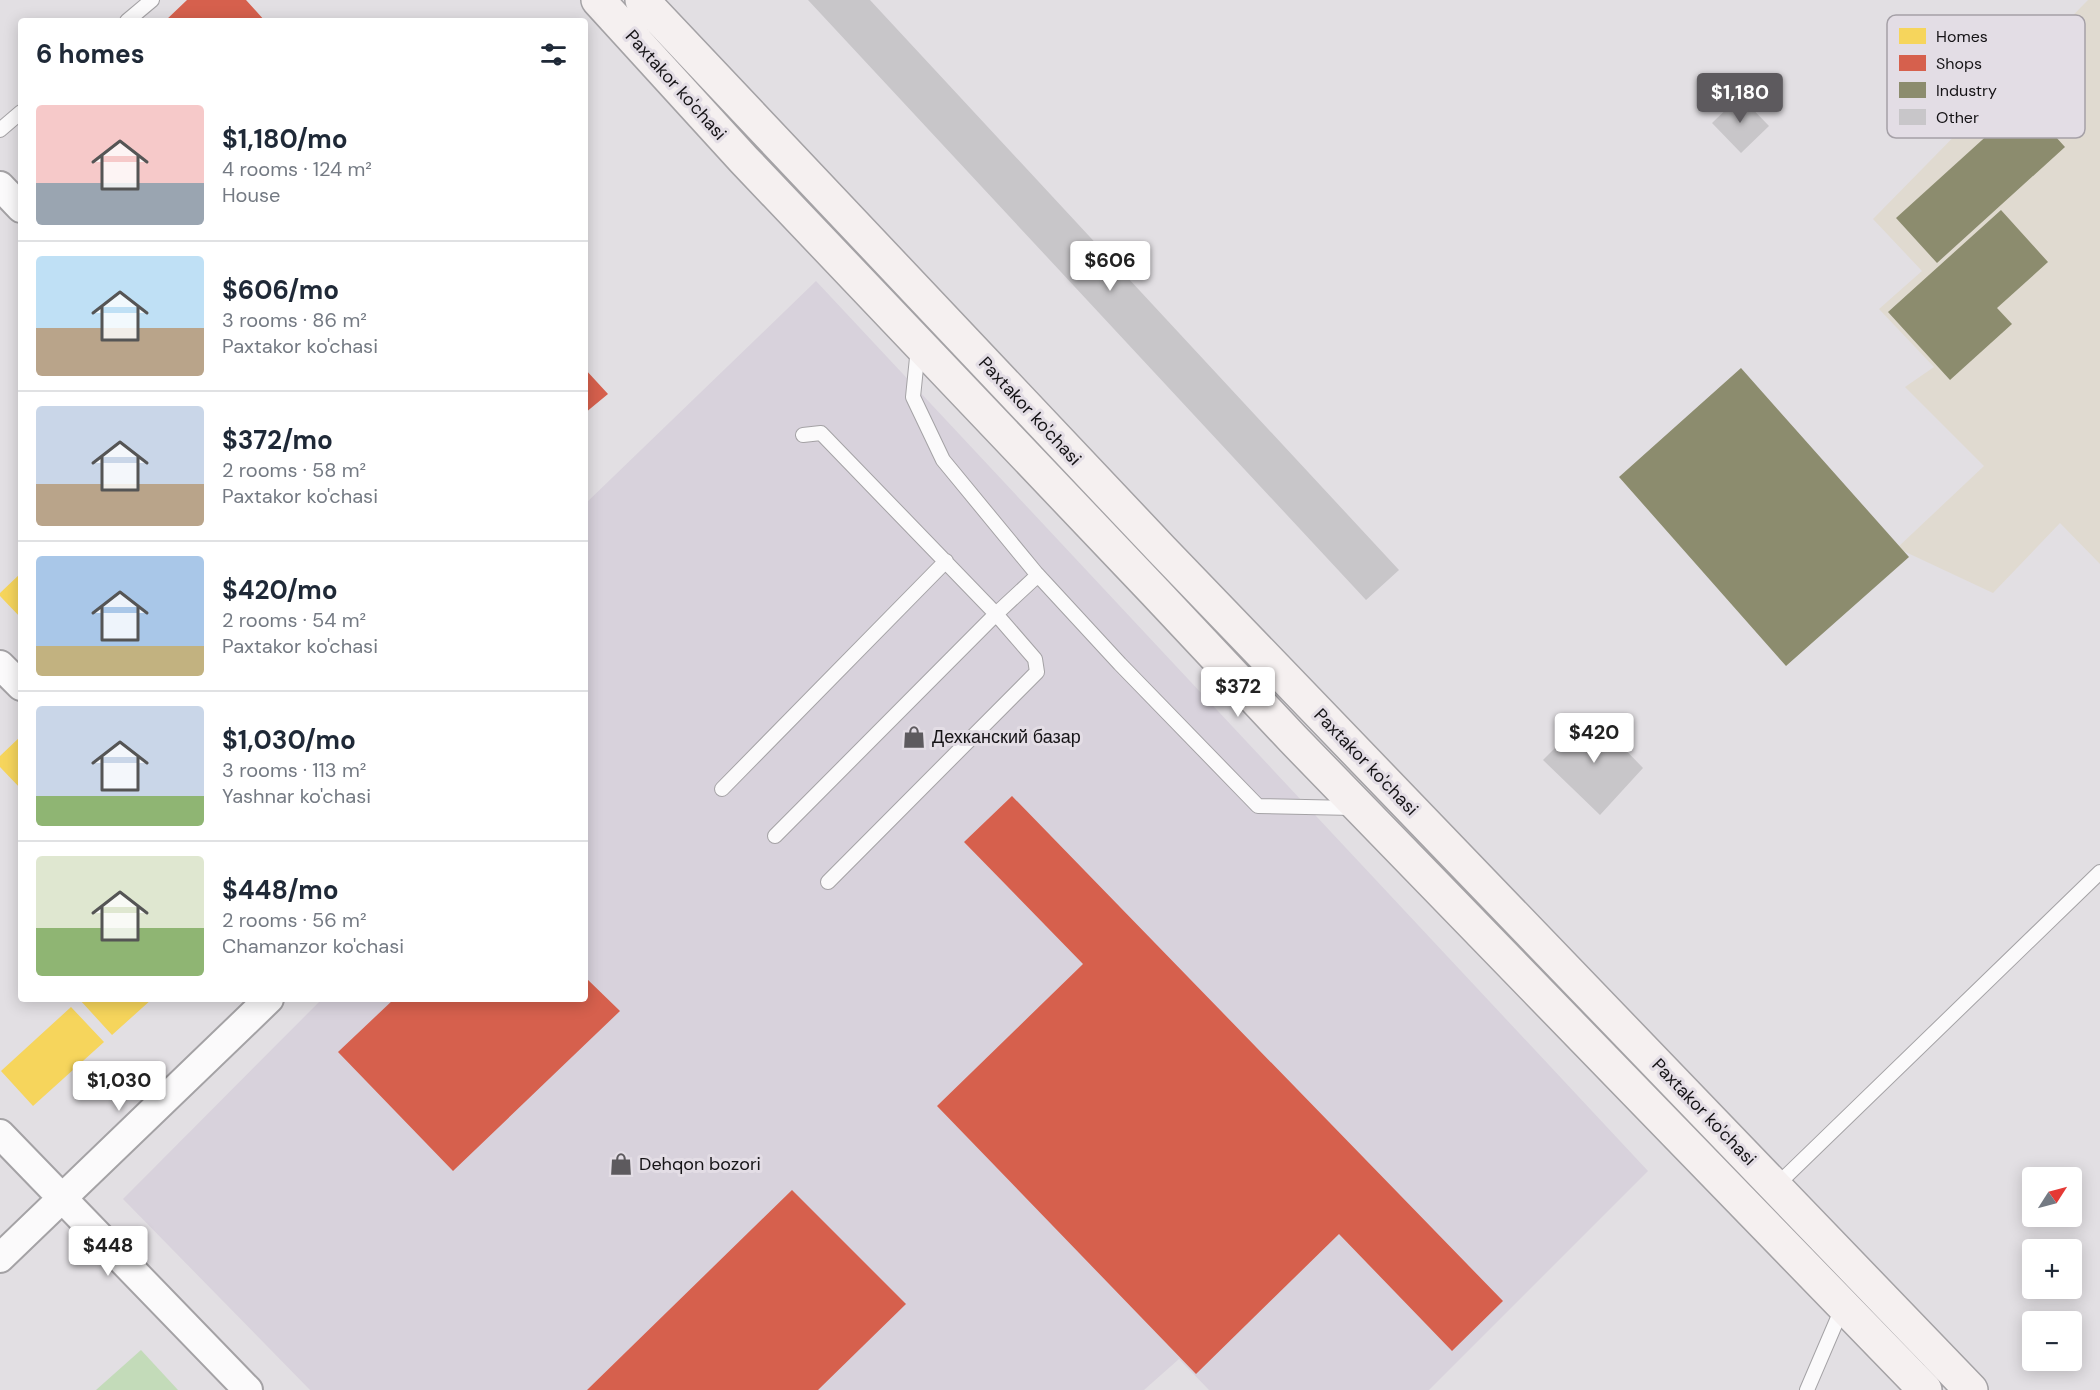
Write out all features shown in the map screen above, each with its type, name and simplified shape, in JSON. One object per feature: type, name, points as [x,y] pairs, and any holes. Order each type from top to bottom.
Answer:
[{"type":"main road","name":"Paxtakor ko'chasi","points":[[598,0],[744,160],[1360,808],[1925,1390]]},
{"type":"main road","name":"Paxtakor ko'chasi","points":[[642,0],[1154,542],[1971,1390]]},
{"type":"street","points":[[0,186],[18,205]]},
{"type":"street","points":[[0,665],[18,683]]},
{"type":"street","points":[[0,1258],[266,1002]]},
{"type":"street","points":[[0,1134],[248,1390]]},
{"type":"lane","points":[[131,18],[152,0]]},
{"type":"lane","points":[[0,130],[18,115]]},
{"type":"lane","points":[[918,343],[913,397],[943,460],[1038,575],[1120,664],[1258,806],[1360,808]]},
{"type":"lane","points":[[803,435],[820,433],[996,614],[1035,659],[1037,672],[828,882]]},
{"type":"lane","points":[[722,789],[946,561]]},
{"type":"lane","points":[[775,836],[996,614],[1038,575]]},
{"type":"lane","points":[[1776,1186],[2100,872]]},
{"type":"lane","points":[[1807,1390],[1843,1305]]},
{"type":"shaded area","points":[[2088,0],[2100,0],[2100,564],[2060,523],[1993,593],[1897,548],[1984,466],[1905,387],[1934,367],[1879,309],[1922,271],[1873,219],[1953,138],[2085,138],[2085,15],[2073,15]]},
{"type":"shaded area","name":"Дехканский базар","points":[[816,281],[1648,1171],[1429,1390],[1209,1390],[1179,1359],[1144,1390],[310,1390],[123,1199],[319,1002],[588,1002],[588,501]]},
{"type":"green space","points":[[141,1350],[178,1390],[96,1390]]},
{"type":"building: Homes","points":[[18,576],[18,615],[0,596],[0,593]]},
{"type":"building: Homes","points":[[18,739],[18,786],[0,767],[0,756]]},
{"type":"building: Homes","points":[[82,1002],[149,1002],[112,1035]]},
{"type":"building: Homes","points":[[71,1007],[104,1042],[33,1106],[1,1071]]},
{"type":"building: Shops","points":[[187,0],[246,0],[262,18],[168,18]]},
{"type":"building: Shops","points":[[588,372],[608,394],[588,411]]},
{"type":"building: Shops","points":[[1012,796],[1503,1301],[1452,1351],[1339,1234],[1196,1374],[937,1106],[1083,964],[964,842]]},
{"type":"building: Shops","points":[[588,980],[620,1011],[453,1171],[338,1052],[391,1002],[588,1002]]},
{"type":"building: Shops","points":[[792,1190],[906,1304],[818,1390],[587,1390]]},
{"type":"building: Industry","points":[[1984,138],[2057,138],[2065,147],[1937,263],[1896,218]]},
{"type":"building: Industry","points":[[2001,210],[2048,262],[1997,308],[2012,324],[1950,380],[1888,312]]},
{"type":"building: Industry","points":[[1741,368],[1909,557],[1786,666],[1619,477]]},
{"type":"building: Other","points":[[808,0],[870,0],[1399,570],[1366,600]]},
{"type":"building: Other","points":[[1740,96],[1769,126],[1741,153],[1712,123]]},
{"type":"building: Other","points":[[1590,713],[1643,768],[1600,815],[1543,760]]},
{"type":"place","name":"Дехканский базар","points":[[914,737]]},
{"type":"place","name":"Dehqon bozori","points":[[621,1164]]}]
